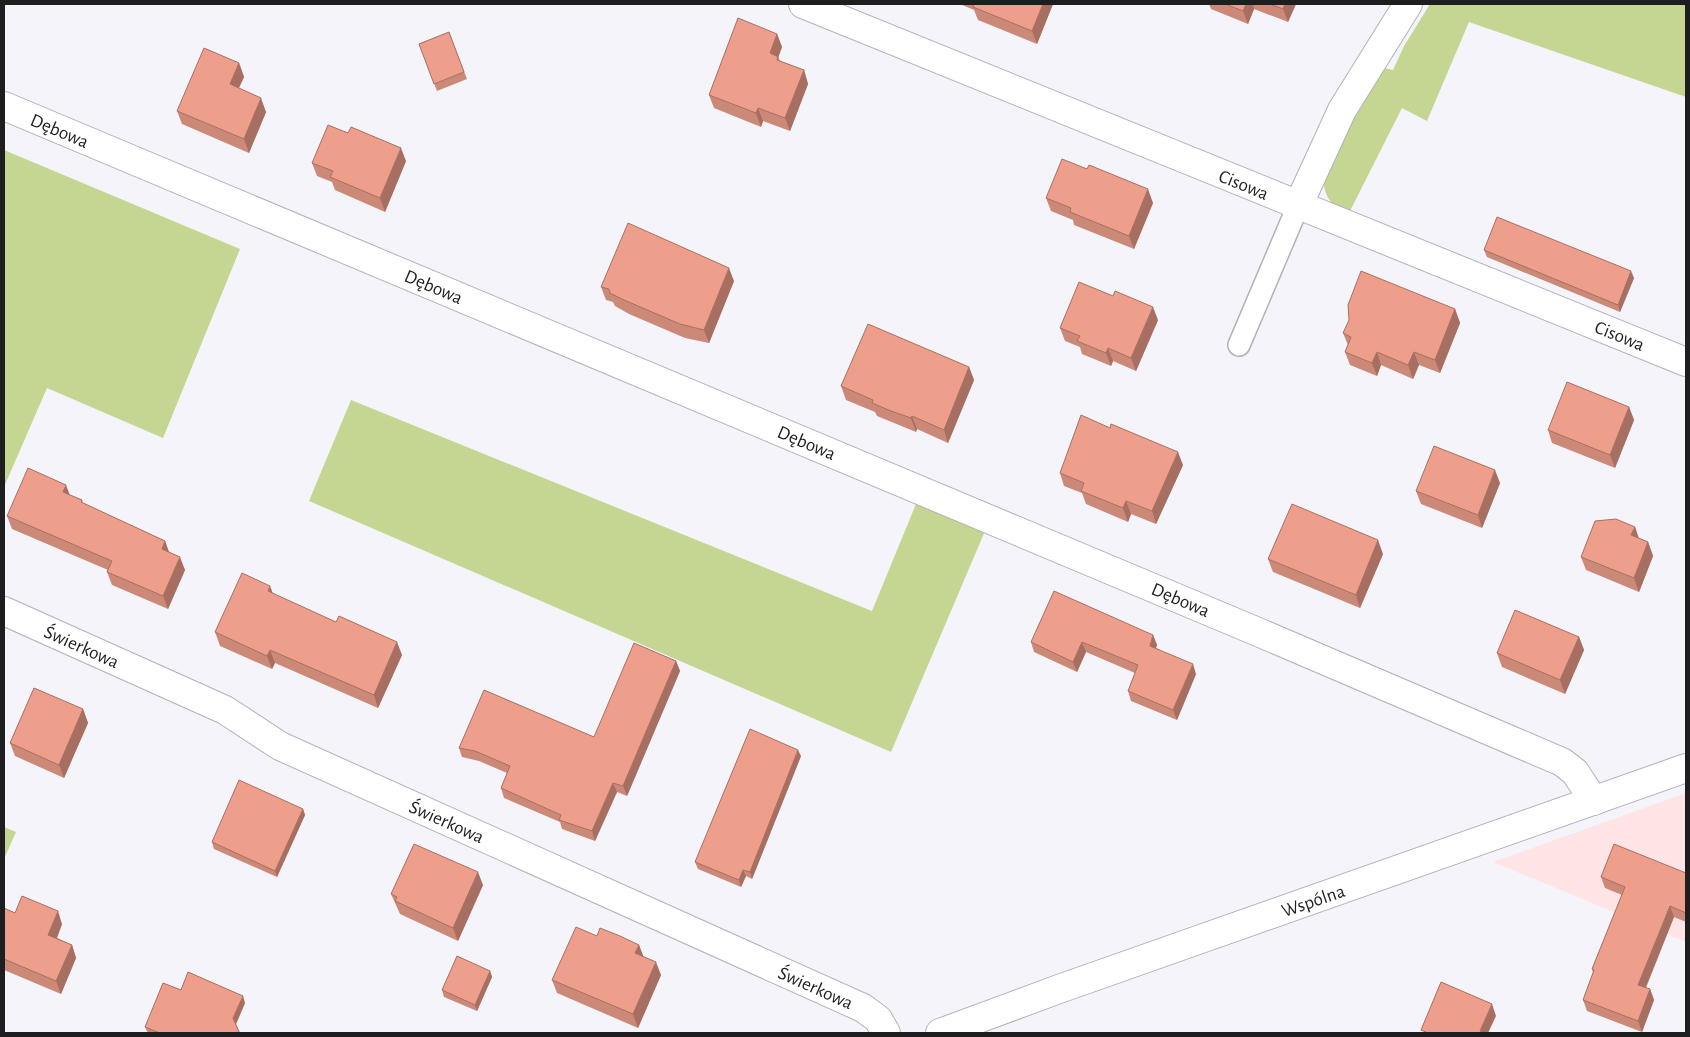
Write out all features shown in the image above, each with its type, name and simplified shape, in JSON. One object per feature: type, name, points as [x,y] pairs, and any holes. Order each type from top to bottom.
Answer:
[{"type":"street","name":"Cisowa","points":[[804,4],[1686,362]]},
{"type":"street","points":[[1298,206],[1342,110],[1408,4]]},
{"type":"street","name":"Dębowa","points":[[4,106],[1249,628],[1562,762],[1575,772],[1594,801]]},
{"type":"street","name":"Świerkowa","points":[[4,611],[225,710],[280,746],[863,1008],[878,1019],[886,1033]]},
{"type":"street","name":"Wspólna","points":[[940,1033],[1059,989],[1686,768]]},
{"type":"lane","points":[[1239,345],[1298,206]]},
{"type":"shaded area","points":[[1686,793],[1686,942],[1493,862]]},
{"type":"green space","points":[[1430,4],[1686,4],[1686,97],[1469,22],[1427,121],[1402,108],[1347,217],[1331,202],[1325,191],[1323,169],[1379,67],[1393,70],[1404,46]]},
{"type":"green space","points":[[4,150],[240,249],[163,438],[47,388],[4,487]]},
{"type":"green space","points":[[351,400],[872,611],[916,504],[985,531],[891,752],[309,501]]},
{"type":"green space","points":[[4,827],[16,832],[4,859]]},
{"type":"building","points":[[974,4],[1043,4],[1032,31],[973,7]]},
{"type":"building","points":[[1225,4],[1246,4],[1243,11]]},
{"type":"building","points":[[1270,4],[1285,4],[1283,9]]},
{"type":"building","points":[[738,18],[777,34],[770,53],[778,57],[777,60],[804,70],[785,118],[758,108],[756,113],[709,95]]},
{"type":"building","points":[[449,32],[464,72],[434,84],[419,44]]},
{"type":"building","points":[[204,48],[239,63],[230,84],[261,98],[244,139],[177,111]]},
{"type":"building","points":[[328,125],[348,133],[351,127],[401,148],[380,198],[330,177],[333,171],[312,163]]},
{"type":"building","points":[[1062,159],[1087,169],[1089,165],[1148,189],[1129,236],[1070,212],[1071,208],[1046,198]]},
{"type":"building","points":[[1497,217],[1631,271],[1618,305],[1484,250]]},
{"type":"building","points":[[628,223],[729,268],[704,330],[680,324],[624,300],[610,293],[609,289],[601,287]]},
{"type":"building","points":[[1361,271],[1455,309],[1435,360],[1414,352],[1408,365],[1377,352],[1372,363],[1345,352],[1351,337],[1343,333],[1349,320],[1348,305]]},
{"type":"building","points":[[1079,282],[1113,296],[1115,291],[1153,307],[1131,358],[1108,348],[1106,353],[1077,341],[1080,336],[1060,328]]},
{"type":"building","points":[[868,324],[969,367],[944,430],[912,416],[911,418],[872,403],[873,400],[841,386]]},
{"type":"building","points":[[1567,382],[1629,407],[1610,455],[1548,430]]},
{"type":"building","points":[[1081,415],[1110,428],[1111,424],[1178,452],[1152,511],[1126,501],[1123,508],[1081,491],[1084,483],[1060,473]]},
{"type":"building","points":[[1434,446],[1495,470],[1478,515],[1416,491]]},
{"type":"building","points":[[28,468],[66,485],[63,492],[82,500],[81,502],[165,541],[162,549],[180,557],[163,596],[107,572],[112,561],[7,516]]},
{"type":"building","points":[[1292,504],[1378,540],[1356,595],[1268,559]]},
{"type":"building","points":[[1616,519],[1635,527],[1631,535],[1648,542],[1634,578],[1581,557],[1595,521]]},
{"type":"building","points":[[242,573],[270,586],[268,591],[336,622],[339,616],[397,642],[374,695],[270,650],[267,656],[215,632]]},
{"type":"building","points":[[1054,591],[1153,635],[1150,646],[1193,664],[1173,710],[1128,691],[1138,665],[1082,642],[1073,662],[1031,642]]},
{"type":"building","points":[[1515,610],[1579,637],[1560,680],[1497,653]]},
{"type":"building","points":[[634,643],[676,661],[623,786],[613,783],[592,831],[559,820],[561,815],[501,788],[510,766],[475,751],[459,748],[484,690],[594,737]]},
{"type":"building","points":[[34,688],[83,709],[59,765],[10,743]]},
{"type":"building","points":[[750,729],[798,750],[750,872],[743,870],[739,880],[695,862]]},
{"type":"building","points":[[239,780],[303,809],[275,871],[212,842]]},
{"type":"building","points":[[414,844],[478,872],[453,928],[395,901],[397,897],[391,894]]},
{"type":"building","points":[[1614,844],[1686,873],[1686,913],[1670,906],[1638,985],[1650,989],[1638,1021],[1583,1000],[1594,970],[1592,969],[1625,887],[1601,877]]},
{"type":"building","points":[[22,896],[58,911],[48,935],[72,945],[56,981],[4,959],[4,908],[15,913]]},
{"type":"building","points":[[576,927],[597,936],[600,928],[620,936],[639,945],[635,953],[656,962],[633,1014],[552,980]]},
{"type":"building","points":[[457,956],[490,971],[475,1005],[442,990]]},
{"type":"building","points":[[188,972],[243,996],[233,1018],[239,1032],[160,1033],[145,1027],[163,983],[181,990]]},
{"type":"building","points":[[1441,982],[1492,1004],[1480,1031],[1485,1033],[1428,1033],[1421,1030]]}]
